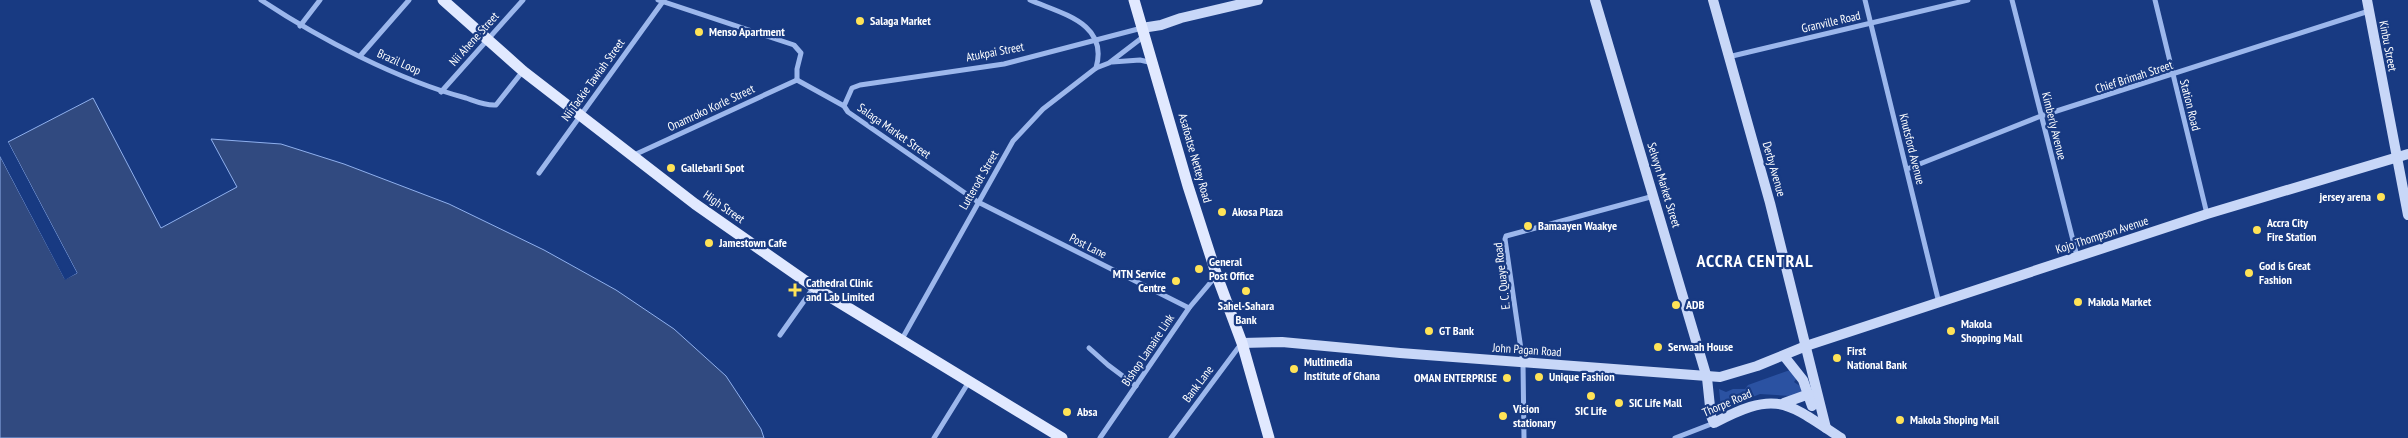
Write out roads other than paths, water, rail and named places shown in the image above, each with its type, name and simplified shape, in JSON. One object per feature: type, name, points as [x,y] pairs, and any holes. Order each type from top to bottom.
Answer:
[{"type":"main road","name":"High Street","points":[[444,0],[486,40],[578,116],[695,204],[814,287],[970,380],[1062,438]]},
{"type":"main road","name":"Asafoatse Nettey Road","points":[[1134,0],[1188,186],[1217,276],[1242,343],[1268,438]]},
{"type":"main road","points":[[1144,32],[1181,18],[1258,0]]},
{"type":"main road","name":"Selwyn Market Street","points":[[1595,0],[1655,196],[1707,378],[1711,416],[1714,422]]},
{"type":"main road","name":"Derby Avenue","points":[[1713,0],[1770,202],[1826,428]]},
{"type":"main road","name":"Kinbu Street","points":[[2366,0],[2408,215]]},
{"type":"main road","name":"Kojo Thompson Avenue","points":[[1806,346],[2207,214],[2408,154]]},
{"type":"main road","name":"John Pagan Road","points":[[1242,343],[1282,342],[1523,363],[1618,368],[1707,378],[1734,374],[1806,346]]},
{"type":"main road","points":[[1784,356],[1800,376],[1809,394],[1816,422]]},
{"type":"main road","points":[[1784,403],[1809,394]]},
{"type":"main road","points":[[1784,403],[1841,438]]},
{"type":"main road","name":"Thorpe Road","points":[[1714,422],[1754,404],[1784,403]]},
{"type":"street","name":"Brazil Loop","points":[[262,0],[300,26],[360,56],[441,92],[496,105],[523,71]]},
{"type":"street","points":[[300,26],[320,0]]},
{"type":"street","points":[[360,56],[409,0]]},
{"type":"street","name":"Nii Ahene Street","points":[[441,92],[522,0]]},
{"type":"street","points":[[1030,0],[1082,22],[1096,40],[1100,54],[1096,68]]},
{"type":"street","name":"Knutsford Avenue","points":[[1865,0],[1940,303]]},
{"type":"street","name":"Granville Road","points":[[1728,56],[1968,0]]},
{"type":"street","name":"Kimberly Avenue","points":[[2012,0],[2078,257]]},
{"type":"street","name":"Station Road","points":[[2155,0],[2207,214]]},
{"type":"street","points":[[661,1],[798,48],[801,53],[797,69],[798,80]]},
{"type":"street","name":"Nii Tackie Tawiah Street","points":[[539,172],[661,1]]},
{"type":"street","name":"Chief Brimah Street","points":[[1907,168],[2042,116],[2369,11]]},
{"type":"street","points":[[1109,63],[1144,32]]},
{"type":"street","name":"Atukpai Street","points":[[844,106],[852,88],[860,85],[1004,64],[1096,40],[1144,32]]},
{"type":"street","points":[[1109,63],[1140,60],[1153,64]]},
{"type":"street","name":"Lutterodt Street","points":[[902,339],[1013,141],[1043,109],[1096,68],[1109,63]]},
{"type":"street","name":"Salaga Market Street","points":[[798,80],[844,106],[848,112],[978,202]]},
{"type":"street","name":"Onamroko Korle Street","points":[[633,156],[798,80]]},
{"type":"street","name":"E. C. Quaye Road","points":[[1524,438],[1523,363],[1506,236],[1655,196]]},
{"type":"street","name":"Post Lane","points":[[978,202],[1189,308]]},
{"type":"street","name":"Bishop Lamaire Link","points":[[1100,438],[1189,308],[1217,276]]},
{"type":"street","points":[[780,335],[814,287]]},
{"type":"street","name":"Bank Lane","points":[[1171,438],[1242,343]]},
{"type":"street","points":[[1089,348],[1108,366],[1136,386]]},
{"type":"street","points":[[934,438],[970,380]]},
{"type":"street","name":"Thorpe Road","points":[[1675,438],[1714,422]]},
{"type":"place","name":"Salaga Market","points":[[860,21]]},
{"type":"place","name":"Menso Apartment","points":[[699,32]]},
{"type":"place","name":"Gallebarli Spot","points":[[671,168]]},
{"type":"place","name":"jersey arena","points":[[2381,197]]},
{"type":"place","name":"Akosa Plaza","points":[[1222,212]]},
{"type":"place","name":"Bamaayen Waakye","points":[[1528,226]]},
{"type":"place","name":"Accra City Fire Station","points":[[2257,230]]},
{"type":"place","name":"Jamestown Cafe","points":[[709,243]]},
{"type":"place","name":"General Post Office","points":[[1199,269]]},
{"type":"place","name":"God is Great Fashion","points":[[2249,273]]},
{"type":"place","name":"MTN Service Centre","points":[[1176,281]]},
{"type":"place","name":"Cathedral Clinic and Lab Limited","points":[[795,290]]},
{"type":"place","name":"Sahel-Sahara Bank","points":[[1246,291]]},
{"type":"place","name":"Makola Market","points":[[2078,302]]},
{"type":"place","name":"ADB","points":[[1676,305]]},
{"type":"place","name":"GT Bank","points":[[1429,331]]},
{"type":"place","name":"Makola Shopping Mall","points":[[1951,331]]},
{"type":"place","name":"Serwaah House","points":[[1658,347]]},
{"type":"place","name":"First National Bank","points":[[1837,358]]},
{"type":"place","name":"Multimedia Institute of Ghana","points":[[1294,369]]},
{"type":"place","name":"Unique Fashion","points":[[1539,377]]},
{"type":"place","name":"OMAN ENTERPRISE","points":[[1507,378]]},
{"type":"place","name":"SIC Life","points":[[1591,396]]},
{"type":"place","name":"SIC Life Mall","points":[[1619,403]]},
{"type":"place","name":"Absa","points":[[1067,412]]},
{"type":"place","name":"Vision stationary","points":[[1503,416]]},
{"type":"place","name":"Makola Shoping Mail","points":[[1900,420]]},
{"type":"district","name":"ACCRA CENTRAL","points":[[1755,261]]}]
